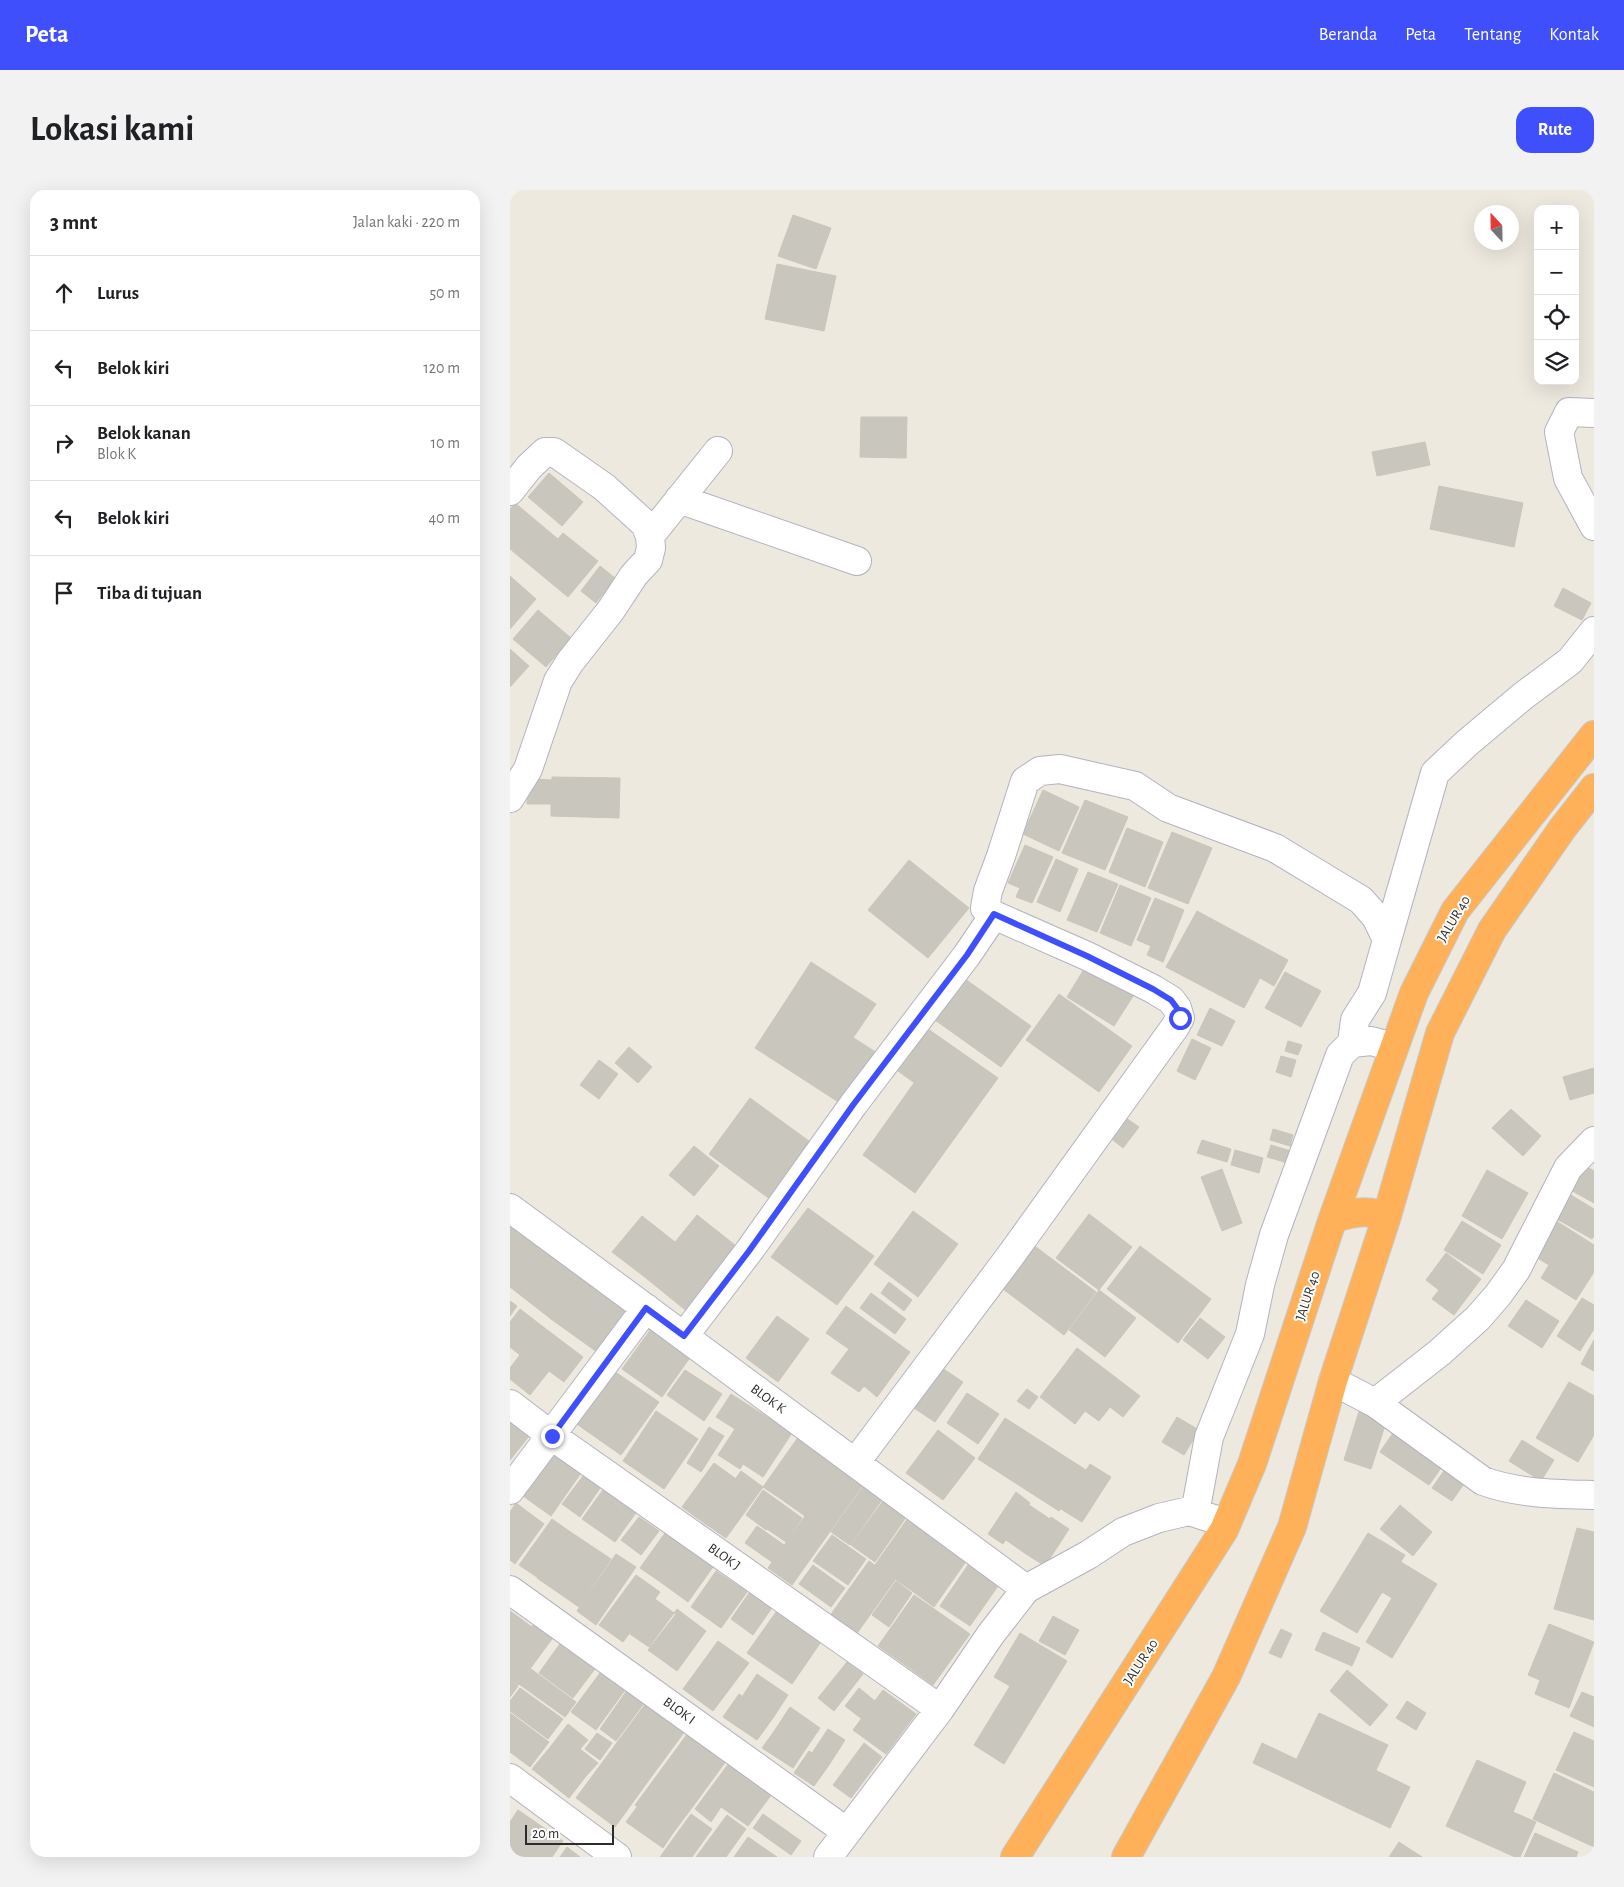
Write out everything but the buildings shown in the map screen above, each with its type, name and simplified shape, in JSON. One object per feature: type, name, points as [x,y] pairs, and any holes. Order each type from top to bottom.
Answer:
[{"type":"highway","name":"JALUR 40","points":[[1016,1857],[1224,1530],[1252,1464],[1334,1218],[1414,993],[1455,911],[1594,735]]},
{"type":"highway","points":[[1126,1857],[1226,1677],[1292,1527],[1333,1381],[1386,1219],[1440,1033],[1492,930],[1562,829],[1594,788]]},
{"type":"highway","points":[[1334,1218],[1370,1211],[1378,1213],[1386,1219]]},
{"type":"street","points":[[1594,413],[1569,412],[1559,432],[1568,478],[1594,525]]},
{"type":"street","points":[[650,536],[718,451]]},
{"type":"street","points":[[510,491],[529,467],[545,452],[554,452],[604,487],[645,524],[650,536],[651,548],[648,560],[570,662],[558,681],[528,770],[510,798]]},
{"type":"street","points":[[679,499],[857,561]]},
{"type":"street","points":[[1352,1044],[1355,1020],[1372,993],[1435,773],[1474,737],[1570,661],[1594,631]]},
{"type":"street","points":[[855,1463],[1011,1255],[1180,1018],[1177,1008],[1171,1000],[1153,989],[985,908],[988,891],[1025,781],[1040,771],[1060,769],[1135,786],[1168,808],[1275,848],[1361,900],[1376,917],[1387,940]]},
{"type":"street","points":[[684,1336],[749,1251],[853,1105],[967,955],[994,914]]},
{"type":"street","points":[[1195,1513],[1209,1437],[1250,1334],[1260,1285],[1274,1235],[1340,1055],[1352,1044],[1371,1041],[1394,1047]]},
{"type":"street","points":[[1375,1403],[1439,1354],[1478,1318],[1498,1295],[1516,1270],[1568,1168],[1590,1142],[1594,1140]]},
{"type":"street","name":"BLOK K","points":[[510,1208],[1026,1589]]},
{"type":"street","points":[[510,1490],[646,1308]]},
{"type":"street","points":[[1333,1381],[1375,1403],[1483,1481],[1502,1488],[1526,1492],[1594,1495]]},
{"type":"street","name":"BLOK J","points":[[510,1404],[552,1436],[940,1709]]},
{"type":"street","points":[[828,1857],[940,1709],[991,1634],[1026,1589],[1088,1555],[1123,1532],[1159,1518],[1189,1511],[1226,1523]]},
{"type":"street","name":"BLOK I","points":[[510,1590],[847,1832]]},
{"type":"street","points":[[510,1778],[617,1857]]},
{"type":"route","points":[[552,1436],[646,1308],[684,1336],[749,1251],[853,1105],[967,955],[994,914],[1087,956],[1153,989],[1171,1000],[1177,1008],[1180,1018]]}]
